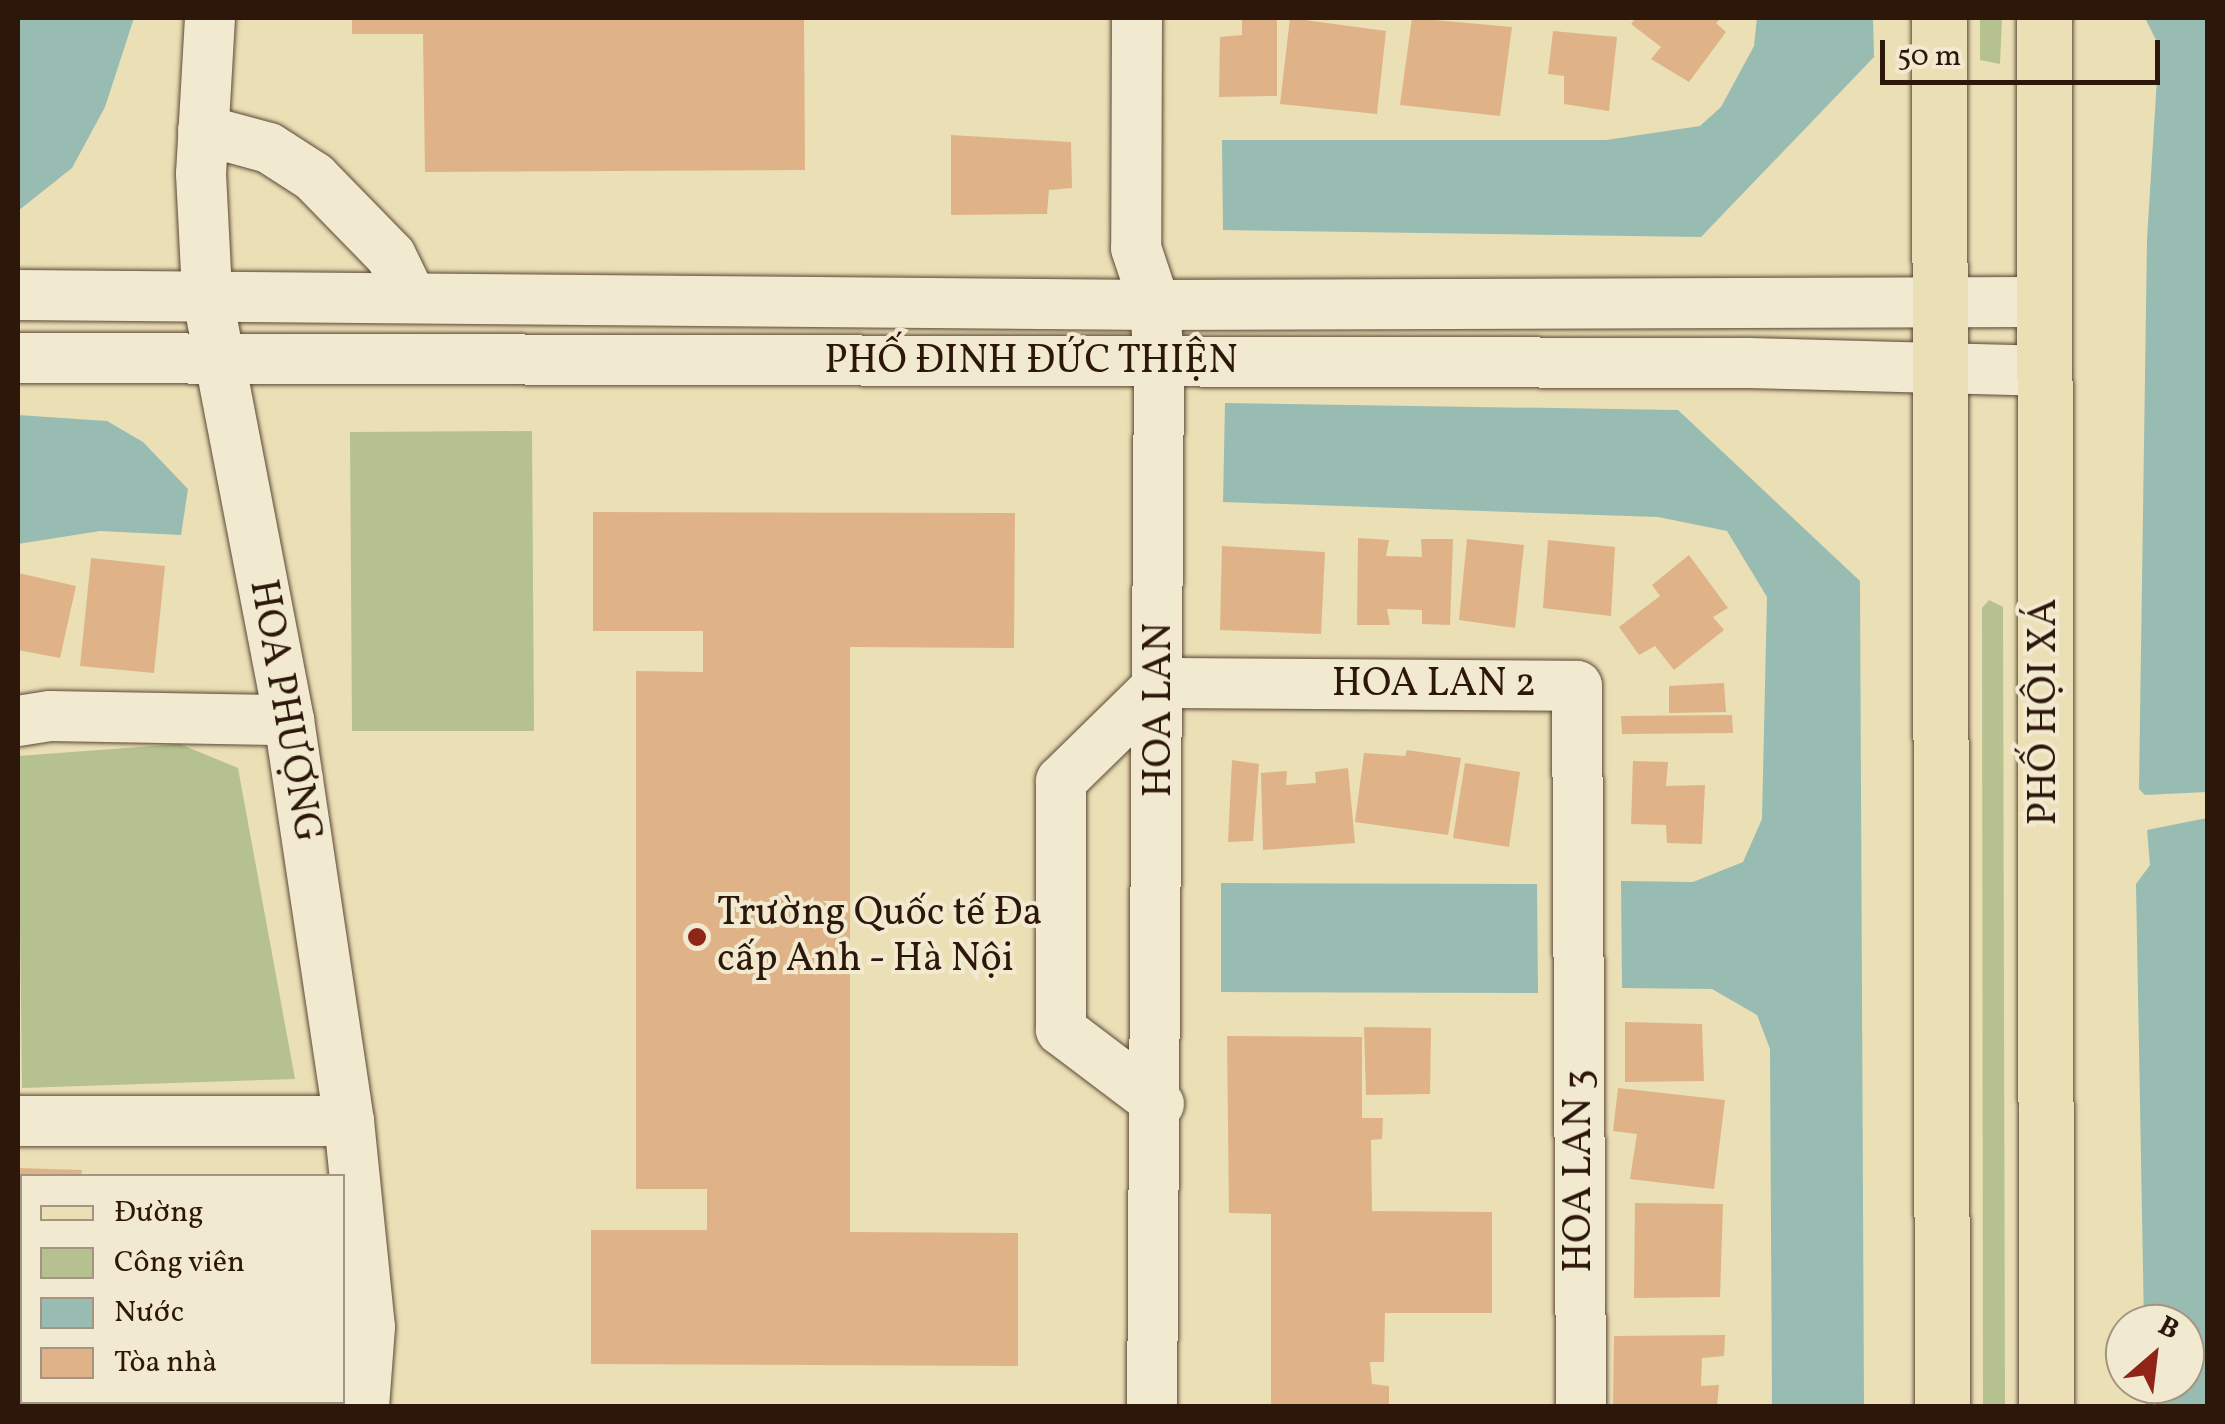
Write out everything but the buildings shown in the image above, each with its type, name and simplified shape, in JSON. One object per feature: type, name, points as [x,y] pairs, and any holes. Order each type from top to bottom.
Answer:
[{"type":"main road","points":[[1939,18],[1942,1406]]},
{"type":"main road","name":"PHỐ HỘI XÁ","points":[[2044,18],[2046,1406]]},
{"type":"street","name":"HOA PHƯỢNG","points":[[210,18],[203,130],[207,294],[289,720],[348,1120],[370,1327],[364,1406]]},
{"type":"street","name":"HOA LAN","points":[[1138,18],[1136,248],[1155,305],[1158,363],[1159,1104],[1152,1406]]},
{"type":"street","points":[[203,130],[268,148],[314,178],[391,256],[411,297]]},
{"type":"street","name":"PHỐ ĐINH ĐỨC THIỆN","points":[[18,295],[1155,305],[2044,302]]},
{"type":"street","name":"PHỐ ĐINH ĐỨC THIỆN","points":[[18,358],[2044,371]]},
{"type":"street","points":[[1159,1104],[1061,1030],[1061,781],[1161,683]]},
{"type":"street","name":"HOA LAN 2","points":[[1161,683],[1577,686],[1579,936]]},
{"type":"street","points":[[18,721],[50,716],[289,720]]},
{"type":"street","name":"HOA LAN 3","points":[[1579,936],[1581,1406]]},
{"type":"street","points":[[18,1120],[348,1120]]},
{"type":"green space","points":[[1980,18],[2002,18],[2000,64],[1980,60]]},
{"type":"green space","points":[[532,431],[534,731],[352,731],[350,432]]},
{"type":"green space","points":[[1989,600],[2003,607],[2005,1406],[1983,1406],[1982,608]]},
{"type":"green space","points":[[180,744],[238,768],[295,1079],[22,1088],[18,756]]},
{"type":"water","points":[[18,18],[134,18],[105,107],[72,168],[18,211]]},
{"type":"water","points":[[1757,18],[1873,18],[1874,57],[1701,237],[1223,230],[1222,140],[1606,140],[1700,126],[1721,107],[1754,46]]},
{"type":"water","points":[[2145,18],[2208,18],[2207,792],[2145,795],[2139,789],[2147,239],[2159,46]]},
{"type":"water","points":[[1225,403],[1678,410],[1860,581],[1864,1406],[1772,1406],[1770,1049],[1757,1015],[1712,989],[1622,988],[1621,881],[1693,882],[1743,862],[1762,819],[1767,597],[1727,531],[1658,517],[1223,502]]},
{"type":"water","points":[[18,415],[107,421],[143,442],[188,489],[181,535],[100,531],[18,544]]},
{"type":"water","points":[[2207,818],[2207,1406],[2145,1406],[2205,1404],[2205,1304],[2144,1304],[2136,884],[2150,865],[2147,830]]},
{"type":"water","points":[[1221,883],[1537,884],[1538,993],[1221,992]]},
{"type":"water","points":[[18,1300],[20,1404],[337,1406],[18,1406]]},
{"type":"place","name":"Trường Quốc tế Đa cấp Anh - Hà Nội","points":[[697,937]]}]
